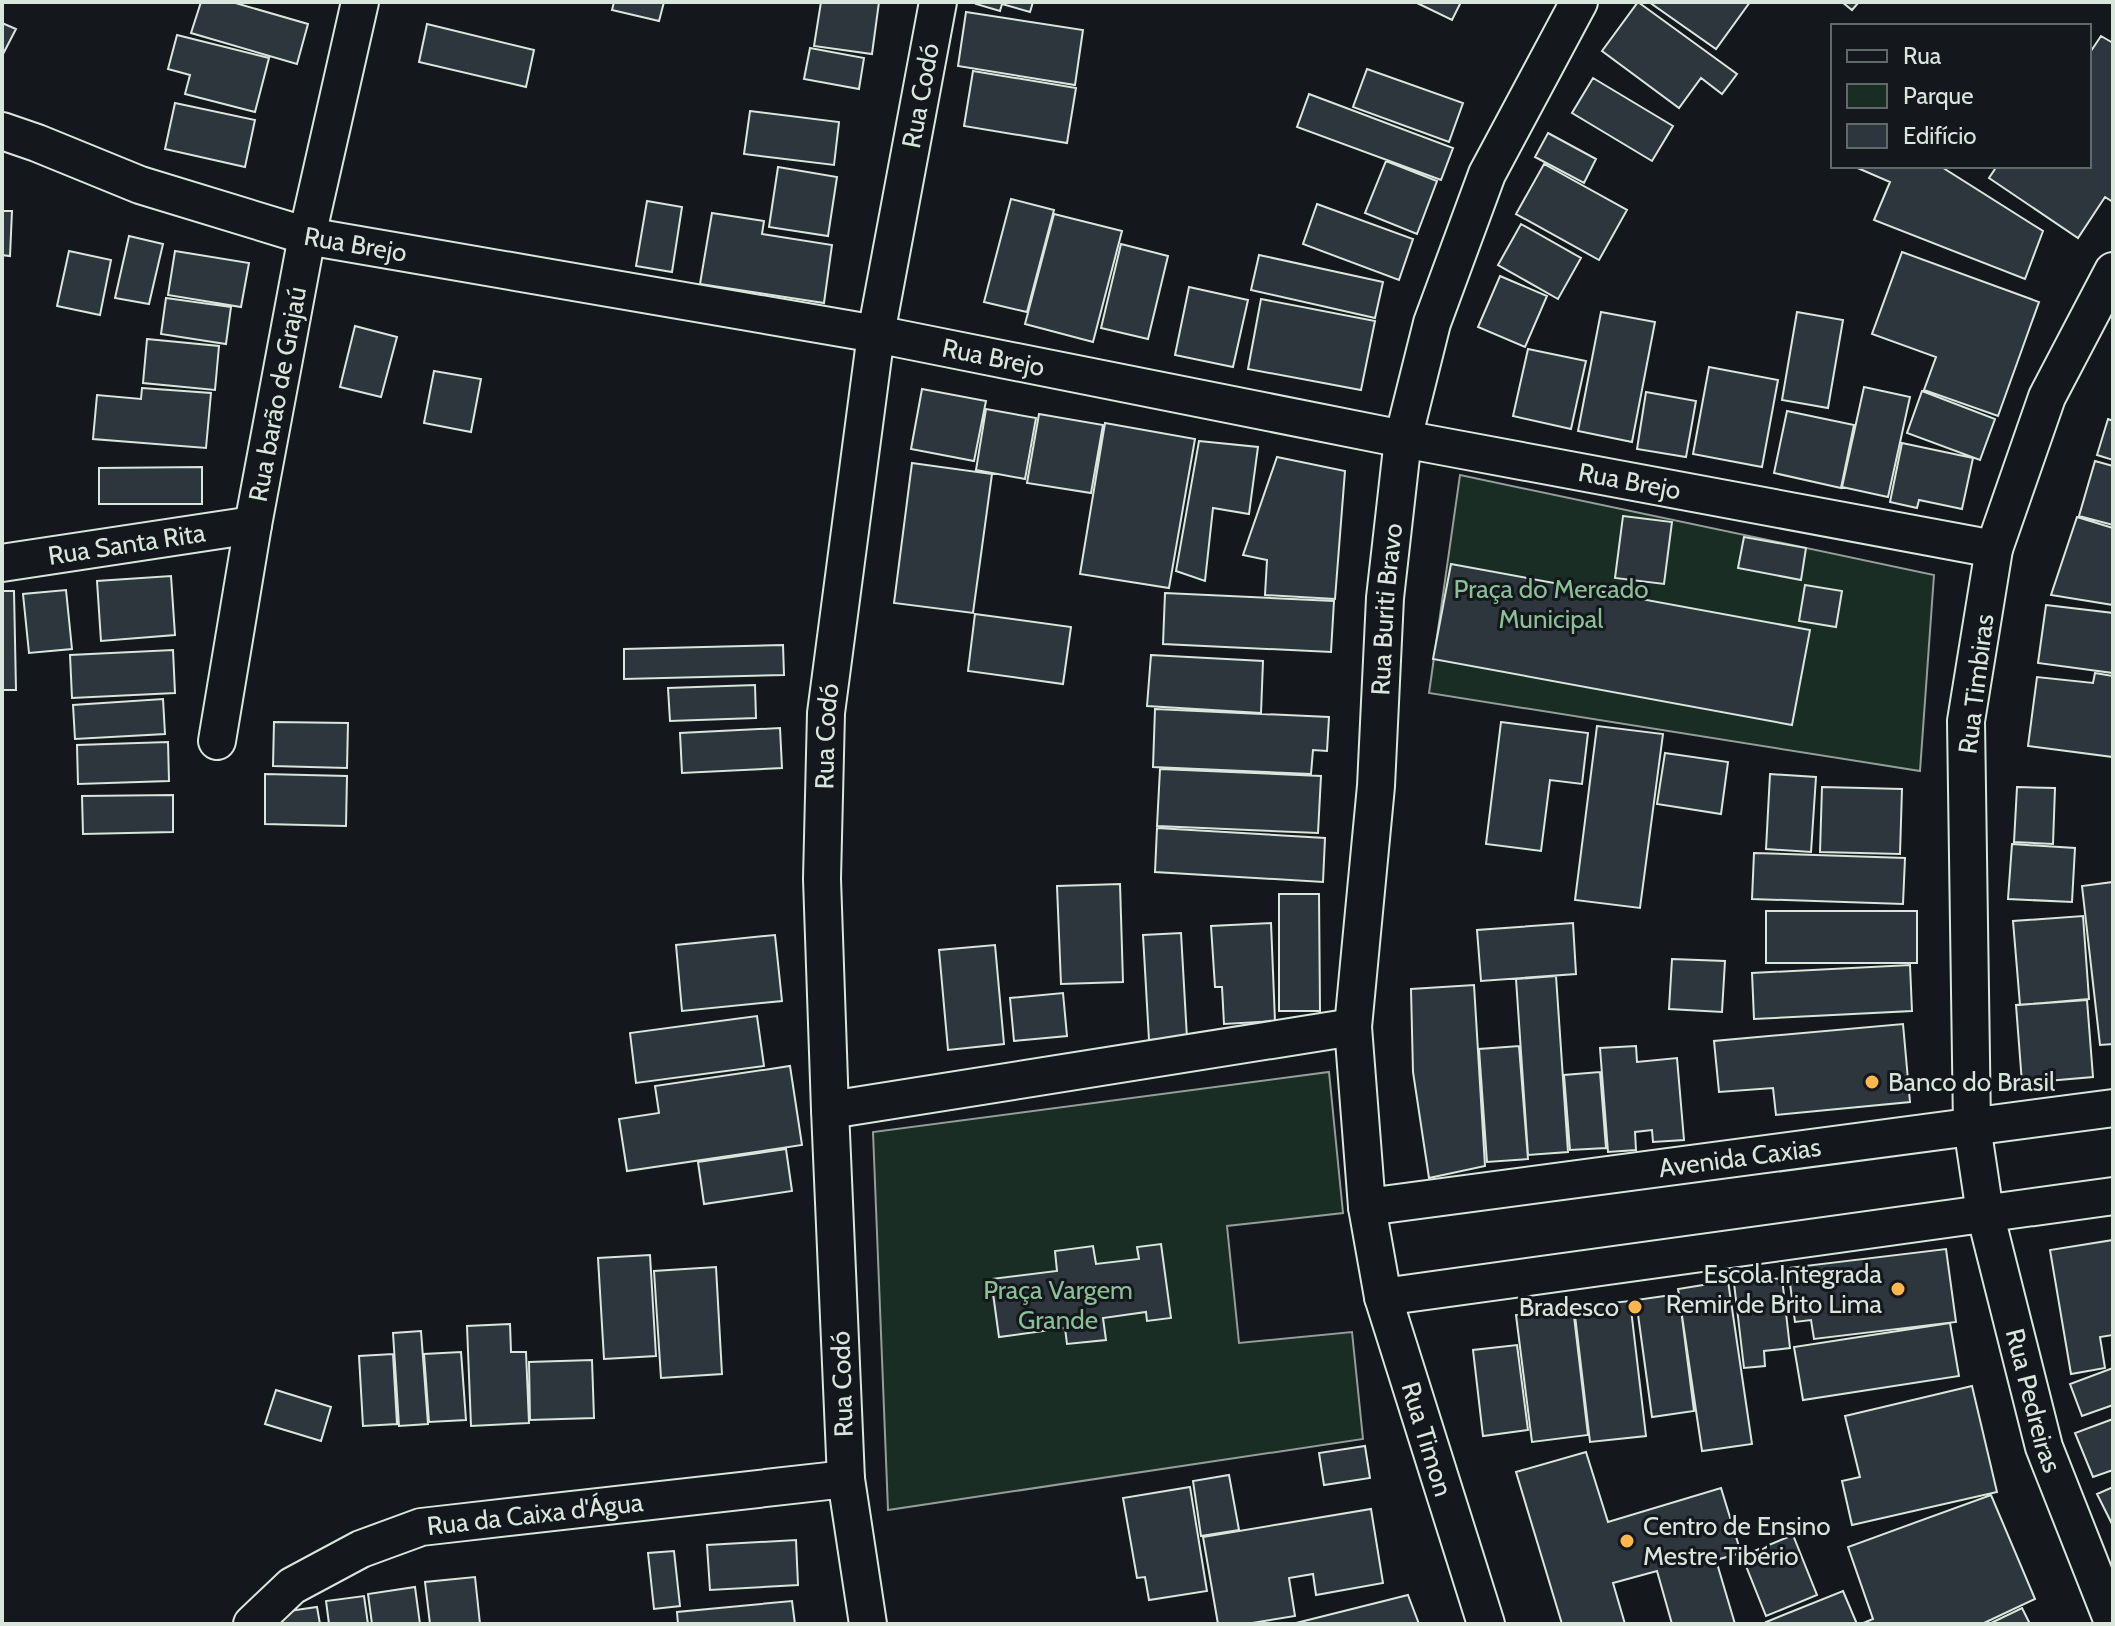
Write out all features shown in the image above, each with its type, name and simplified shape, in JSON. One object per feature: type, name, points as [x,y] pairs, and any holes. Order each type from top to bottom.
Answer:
[{"type":"street","name":"Rua barão de Grajaú","points":[[217,741],[253,525],[307,236],[360,2]]},
{"type":"street","name":"Rua Codó","points":[[868,1624],[846,1479],[822,879],[826,713],[876,334],[938,2]]},
{"type":"street","name":"Rua Buriti Bravo","points":[[1375,1253],[1367,1207],[1353,1027],[1376,786],[1385,598],[1403,439],[1432,323],[1487,174],[1579,2]]},
{"type":"street","name":"Rua Brejo","points":[[2,131],[140,185],[307,236],[876,334],[1403,439],[1994,549]]},
{"type":"street","name":"Rua Timbiras","points":[[1979,1170],[1972,1126],[1966,721],[1994,549],[2047,397],[2113,271]]},
{"type":"street","name":"Rua Santa Rita","points":[[2,563],[253,525]]},
{"type":"street","points":[[830,1110],[1353,1027]]},
{"type":"street","name":"Avenida Caxias","points":[[1367,1207],[2113,1108]]},
{"type":"street","name":"Rua Pedreiras","points":[[1979,1170],[1985,1213],[2044,1447],[2113,1622]]},
{"type":"street","points":[[1383,1297],[2113,1196]]},
{"type":"street","name":"Rua Timon","points":[[1375,1253],[1383,1297],[1486,1624]]},
{"type":"street","name":"Rua da Caixa d'Água","points":[[252,1624],[292,1586],[361,1549],[421,1527],[846,1479]]},
{"type":"green space","name":"Praça do Mercado Municipal","points":[[1460,475],[1934,575],[1920,771],[1429,693]]},
{"type":"green space","name":"Praça Vargem Grande","points":[[1329,1072],[1343,1213],[1227,1226],[1239,1343],[1352,1332],[1363,1439],[888,1510],[873,1132]]},
{"type":"building","points":[[201,2],[232,2],[308,24],[297,64],[191,33]]},
{"type":"building","points":[[614,2],[664,2],[659,21],[612,10]]},
{"type":"building","points":[[821,2],[879,2],[872,54],[814,46]]},
{"type":"building","points":[[977,2],[1033,2],[1030,12],[1002,4],[1000,11]]},
{"type":"building","points":[[1415,2],[1461,2],[1452,20]]},
{"type":"building","points":[[1638,2],[1737,74],[1722,94],[1701,78],[1679,108],[1602,51]]},
{"type":"building","points":[[1649,2],[1750,2],[1716,49]]},
{"type":"building","points":[[1842,2],[1859,2],[1852,10]]},
{"type":"building","points":[[966,12],[1083,30],[1075,85],[958,66]]},
{"type":"building","points":[[2,23],[16,29],[2,56]]},
{"type":"building","points":[[427,24],[534,50],[526,87],[419,62]]},
{"type":"building","points":[[177,35],[269,58],[255,112],[185,94],[190,75],[168,69]]},
{"type":"building","points":[[2101,36],[2113,43],[2113,202],[2105,197],[2078,238],[1989,178],[1996,168],[2091,168],[2091,51]]},
{"type":"building","points":[[810,48],[864,58],[859,89],[804,79]]},
{"type":"building","points":[[1367,69],[1463,103],[1449,142],[1353,107]]},
{"type":"building","points":[[973,71],[1076,88],[1067,143],[964,126]]},
{"type":"building","points":[[1593,78],[1673,126],[1652,161],[1572,113]]},
{"type":"building","points":[[1309,94],[1453,148],[1441,180],[1297,127]]},
{"type":"building","points":[[175,103],[255,120],[245,167],[165,149]]},
{"type":"building","points":[[750,111],[839,122],[834,165],[744,154]]},
{"type":"building","points":[[1548,133],[1596,159],[1584,183],[1535,157]]},
{"type":"building","points":[[1386,161],[1437,181],[1417,234],[1365,213]]},
{"type":"building","points":[[1544,164],[1627,210],[1599,260],[1516,214]]},
{"type":"building","points":[[778,167],[837,177],[828,236],[769,227]]},
{"type":"building","points":[[1858,168],[1943,168],[2043,231],[2025,279],[1874,220],[1890,182]]},
{"type":"building","points":[[1011,199],[1054,210],[1027,312],[984,302]]},
{"type":"building","points":[[647,201],[682,207],[672,272],[636,266]]},
{"type":"building","points":[[1317,204],[1413,239],[1399,280],[1303,244]]},
{"type":"building","points":[[2,211],[12,211],[10,256],[2,255]]},
{"type":"building","points":[[712,213],[764,221],[762,234],[832,245],[824,303],[700,284]]},
{"type":"building","points":[[1054,214],[1122,231],[1093,342],[1025,324]]},
{"type":"building","points":[[1521,224],[1581,258],[1558,299],[1498,265]]},
{"type":"building","points":[[129,236],[163,244],[149,304],[115,298]]},
{"type":"building","points":[[1121,244],[1168,256],[1148,339],[1101,328]]},
{"type":"building","points":[[69,251],[111,260],[100,315],[57,306]]},
{"type":"building","points":[[175,251],[249,263],[241,307],[168,295]]},
{"type":"building","points":[[1902,252],[2039,302],[1998,416],[1924,390],[1936,357],[1872,334]]},
{"type":"building","points":[[1259,255],[1383,282],[1375,318],[1251,290]]},
{"type":"building","points":[[1500,276],[1547,296],[1525,347],[1478,327]]},
{"type":"building","points":[[1189,287],[1248,300],[1233,367],[1175,355]]},
{"type":"building","points":[[166,298],[231,307],[226,344],[161,334]]},
{"type":"building","points":[[1261,299],[1375,321],[1361,390],[1248,369]]},
{"type":"building","points":[[1601,312],[1655,322],[1632,442],[1578,431]]},
{"type":"building","points":[[1797,312],[1843,320],[1828,408],[1782,400]]},
{"type":"building","points":[[355,326],[397,337],[381,397],[340,387]]},
{"type":"building","points":[[147,339],[219,346],[215,390],[143,383]]},
{"type":"building","points":[[1528,349],[1586,361],[1571,429],[1513,416]]},
{"type":"building","points":[[1709,367],[1778,380],[1762,467],[1693,454]]},
{"type":"building","points":[[434,371],[481,379],[471,432],[424,423]]},
{"type":"building","points":[[1864,387],[1910,397],[1888,497],[1842,487]]},
{"type":"building","points":[[142,388],[211,393],[206,448],[93,439],[97,395],[141,399]]},
{"type":"building","points":[[922,389],[986,401],[974,461],[911,449]]},
{"type":"building","points":[[1922,391],[1995,419],[1980,460],[1907,433]]},
{"type":"building","points":[[1646,392],[1696,401],[1686,457],[1637,449]]},
{"type":"building","points":[[986,409],[1036,418],[1025,479],[976,470]]},
{"type":"building","points":[[1787,411],[1854,425],[1841,488],[1774,473]]},
{"type":"building","points":[[1039,414],[1103,425],[1091,493],[1027,483]]},
{"type":"building","points":[[2108,419],[2113,421],[2113,460],[2097,455]]},
{"type":"building","points":[[1105,423],[1195,439],[1169,588],[1080,574]]},
{"type":"building","points":[[1199,441],[1258,447],[1249,514],[1213,508],[1205,581],[1176,571]]},
{"type":"building","points":[[1902,443],[1973,458],[1962,509],[1919,500],[1917,508],[1890,502]]},
{"type":"building","points":[[1277,457],[1345,471],[1335,599],[1265,595],[1267,560],[1243,555]]},
{"type":"building","points":[[2095,461],[2113,466],[2113,525],[2079,516]]},
{"type":"building","points":[[912,463],[992,474],[973,613],[894,603]]},
{"type":"building","points":[[202,467],[202,504],[99,504],[99,468]]},
{"type":"building","points":[[1623,516],[1672,522],[1664,584],[1615,578]]},
{"type":"building","points":[[2077,517],[2113,528],[2113,605],[2051,595]]},
{"type":"building","points":[[1744,537],[1806,548],[1801,580],[1738,568]]},
{"type":"building","points":[[1451,564],[1810,630],[1792,725],[1433,659]]},
{"type":"building","points":[[171,576],[175,635],[101,641],[97,581]]},
{"type":"building","points":[[1805,585],[1842,591],[1836,627],[1799,621]]},
{"type":"building","points":[[66,590],[72,649],[29,653],[23,594]]},
{"type":"building","points":[[2,591],[14,591],[16,690],[2,690]]},
{"type":"building","points":[[1165,593],[1334,601],[1331,652],[1163,644]]},
{"type":"building","points":[[2046,605],[2113,613],[2113,673],[2038,663]]},
{"type":"building","points":[[975,614],[1071,627],[1063,684],[968,671]]},
{"type":"building","points":[[783,645],[784,675],[624,679],[624,649]]},
{"type":"building","points":[[173,650],[175,693],[72,698],[70,655]]},
{"type":"building","points":[[1151,655],[1263,661],[1261,713],[1147,706]]},
{"type":"building","points":[[2095,673],[2113,676],[2113,757],[2028,746],[2037,677],[2093,683]]},
{"type":"building","points":[[755,685],[756,718],[670,721],[668,688]]},
{"type":"building","points":[[163,699],[165,734],[75,739],[73,705]]},
{"type":"building","points":[[1155,709],[1329,717],[1327,751],[1313,750],[1311,774],[1153,767]]},
{"type":"building","points":[[274,722],[348,723],[347,768],[273,766]]},
{"type":"building","points":[[1501,722],[1588,733],[1582,784],[1550,780],[1541,851],[1486,844]]},
{"type":"building","points":[[1597,726],[1663,734],[1640,908],[1575,900]]},
{"type":"building","points":[[780,728],[782,768],[682,773],[680,733]]},
{"type":"building","points":[[168,742],[169,781],[78,784],[77,745]]},
{"type":"building","points":[[1665,753],[1728,762],[1721,814],[1657,804]]},
{"type":"building","points":[[1160,769],[1321,776],[1318,833],[1157,826]]},
{"type":"building","points":[[265,774],[347,776],[346,826],[265,824]]},
{"type":"building","points":[[1770,774],[1816,777],[1811,852],[1766,849]]},
{"type":"building","points":[[1822,787],[1902,789],[1900,854],[1820,852]]},
{"type":"building","points":[[2017,787],[2055,788],[2053,844],[2014,842]]},
{"type":"building","points":[[173,795],[173,832],[83,834],[82,796]]},
{"type":"building","points":[[1157,828],[1325,838],[1323,882],[1155,872]]},
{"type":"building","points":[[2012,844],[2075,848],[2072,902],[2008,899]]},
{"type":"building","points":[[1754,853],[1905,858],[1903,904],[1752,899]]},
{"type":"building","points":[[2113,882],[2113,1044],[2100,1045],[2082,886]]},
{"type":"building","points":[[1120,884],[1123,982],[1061,984],[1057,886]]},
{"type":"building","points":[[1279,894],[1319,894],[1320,1011],[1279,1011]]},
{"type":"building","points":[[1766,911],[1917,911],[1917,963],[1766,963]]},
{"type":"building","points":[[2083,916],[2089,999],[2020,1005],[2013,921]]},
{"type":"building","points":[[1271,923],[1275,1021],[1224,1024],[1222,987],[1215,987],[1211,926]]},
{"type":"building","points":[[1573,923],[1576,974],[1481,981],[1477,930]]},
{"type":"building","points":[[1181,933],[1187,1038],[1149,1040],[1143,935]]},
{"type":"building","points":[[775,935],[782,1001],[682,1011],[676,945]]},
{"type":"building","points":[[995,945],[1004,1044],[948,1050],[939,950]]},
{"type":"building","points":[[1672,959],[1725,961],[1722,1012],[1669,1009]]},
{"type":"building","points":[[1910,965],[1912,1011],[1754,1019],[1752,973]]},
{"type":"building","points":[[1556,976],[1568,1152],[1528,1155],[1516,979]]},
{"type":"building","points":[[1474,985],[1485,1166],[1429,1178],[1413,1072],[1411,989]]},
{"type":"building","points":[[1063,993],[1067,1036],[1014,1041],[1010,998]]},
{"type":"building","points":[[2087,1000],[2093,1077],[2022,1083],[2016,1005]]},
{"type":"building","points":[[757,1016],[764,1066],[636,1083],[630,1033]]},
{"type":"building","points":[[1903,1024],[1910,1102],[1776,1115],[1773,1088],[1719,1092],[1714,1041]]},
{"type":"building","points":[[1519,1046],[1528,1159],[1487,1162],[1479,1049]]},
{"type":"building","points":[[1636,1046],[1637,1062],[1677,1058],[1684,1140],[1653,1142],[1652,1130],[1635,1132],[1636,1150],[1608,1152],[1600,1048]]},
{"type":"building","points":[[790,1066],[802,1145],[627,1171],[619,1119],[659,1113],[655,1086]]},
{"type":"building","points":[[1600,1072],[1606,1148],[1570,1150],[1564,1075]]},
{"type":"building","points":[[786,1149],[792,1191],[704,1204],[698,1162]]},
{"type":"building","points":[[2113,1240],[2113,1335],[2100,1337],[2105,1368],[2071,1374],[2050,1250]]},
{"type":"building","points":[[1161,1244],[1171,1318],[1147,1321],[1146,1312],[1103,1318],[1106,1340],[1067,1344],[1065,1328],[999,1337],[991,1279],[1057,1271],[1055,1251],[1093,1246],[1096,1264],[1139,1259],[1137,1247]]},
{"type":"building","points":[[1946,1249],[1956,1322],[1814,1339],[1811,1320],[1795,1322],[1788,1268]]},
{"type":"building","points":[[650,1255],[656,1356],[604,1359],[598,1258]]},
{"type":"building","points":[[716,1267],[722,1374],[661,1378],[654,1271]]},
{"type":"building","points":[[1782,1278],[1790,1348],[1764,1351],[1765,1366],[1744,1368],[1734,1283]]},
{"type":"building","points":[[1728,1281],[1752,1444],[1702,1451],[1678,1289]]},
{"type":"building","points":[[1679,1294],[1694,1411],[1652,1417],[1636,1300]]},
{"type":"building","points":[[1630,1301],[1646,1436],[1590,1442],[1574,1307]]},
{"type":"building","points":[[1573,1308],[1588,1435],[1532,1442],[1516,1315]]},
{"type":"building","points":[[1950,1323],[1959,1376],[1803,1400],[1794,1347]]},
{"type":"building","points":[[510,1324],[511,1352],[526,1352],[529,1423],[471,1426],[467,1326]]},
{"type":"building","points":[[421,1331],[428,1424],[399,1426],[393,1333]]},
{"type":"building","points":[[1517,1345],[1528,1430],[1483,1436],[1473,1350]]},
{"type":"building","points":[[461,1352],[466,1420],[429,1422],[424,1354]]},
{"type":"building","points":[[393,1354],[397,1424],[363,1426],[359,1356]]},
{"type":"building","points":[[592,1360],[594,1418],[530,1420],[529,1362]]},
{"type":"building","points":[[2113,1368],[2113,1405],[2082,1416],[2070,1384]]},
{"type":"building","points":[[1972,1386],[1997,1492],[1852,1525],[1842,1481],[1860,1477],[1845,1416]]},
{"type":"building","points":[[276,1390],[331,1407],[321,1441],[265,1424]]},
{"type":"building","points":[[2113,1419],[2113,1470],[2093,1477],[2075,1433]]},
{"type":"building","points":[[1365,1446],[1370,1478],[1324,1485],[1319,1453]]},
{"type":"building","name":"Centro de Ensino Mestre Tibério","points":[[1586,1452],[1608,1522],[1721,1488],[1741,1553],[1716,1560],[1735,1624],[1672,1624],[1657,1571],[1613,1583],[1625,1624],[1562,1624],[1516,1472]]},
{"type":"building","points":[[1229,1475],[1239,1530],[1201,1536],[1193,1481]]},
{"type":"building","points":[[1190,1487],[1207,1591],[1149,1600],[1145,1577],[1137,1578],[1123,1498]]},
{"type":"building","points":[[2113,1487],[2113,1526],[2097,1494]]},
{"type":"building","points":[[1991,1495],[2035,1599],[1982,1624],[1861,1624],[1873,1619],[1848,1547]]},
{"type":"building","points":[[1371,1509],[1383,1583],[1316,1595],[1313,1574],[1289,1578],[1295,1616],[1246,1624],[1218,1624],[1203,1537]]},
{"type":"building","points":[[1793,1535],[1817,1595],[1766,1616],[1742,1556]]},
{"type":"building","points":[[796,1540],[798,1585],[710,1590],[707,1545]]},
{"type":"building","points":[[674,1551],[680,1606],[654,1609],[648,1553]]},
{"type":"building","points":[[475,1577],[480,1624],[430,1624],[425,1582]]},
{"type":"building","points":[[415,1587],[420,1624],[372,1624],[368,1594]]},
{"type":"building","points":[[1843,1591],[1857,1624],[1766,1622]]},
{"type":"building","points":[[1408,1595],[1419,1624],[1292,1624]]},
{"type":"building","points":[[364,1596],[368,1624],[329,1624],[326,1601]]},
{"type":"building","points":[[792,1601],[795,1624],[678,1624],[677,1612]]},
{"type":"building","points":[[317,1607],[320,1624],[276,1624],[275,1613]]},
{"type":"building","points":[[2022,1608],[2030,1624],[1989,1624]]},
{"type":"place","name":"Banco do Brasil","points":[[1872,1082]]},
{"type":"place","name":"Escola Integrada Remir de Brito Lima","points":[[1898,1289]]},
{"type":"place","name":"Bradesco","points":[[1635,1307]]},
{"type":"place","name":"Centro de Ensino Mestre Tibério","points":[[1627,1541]]}]
